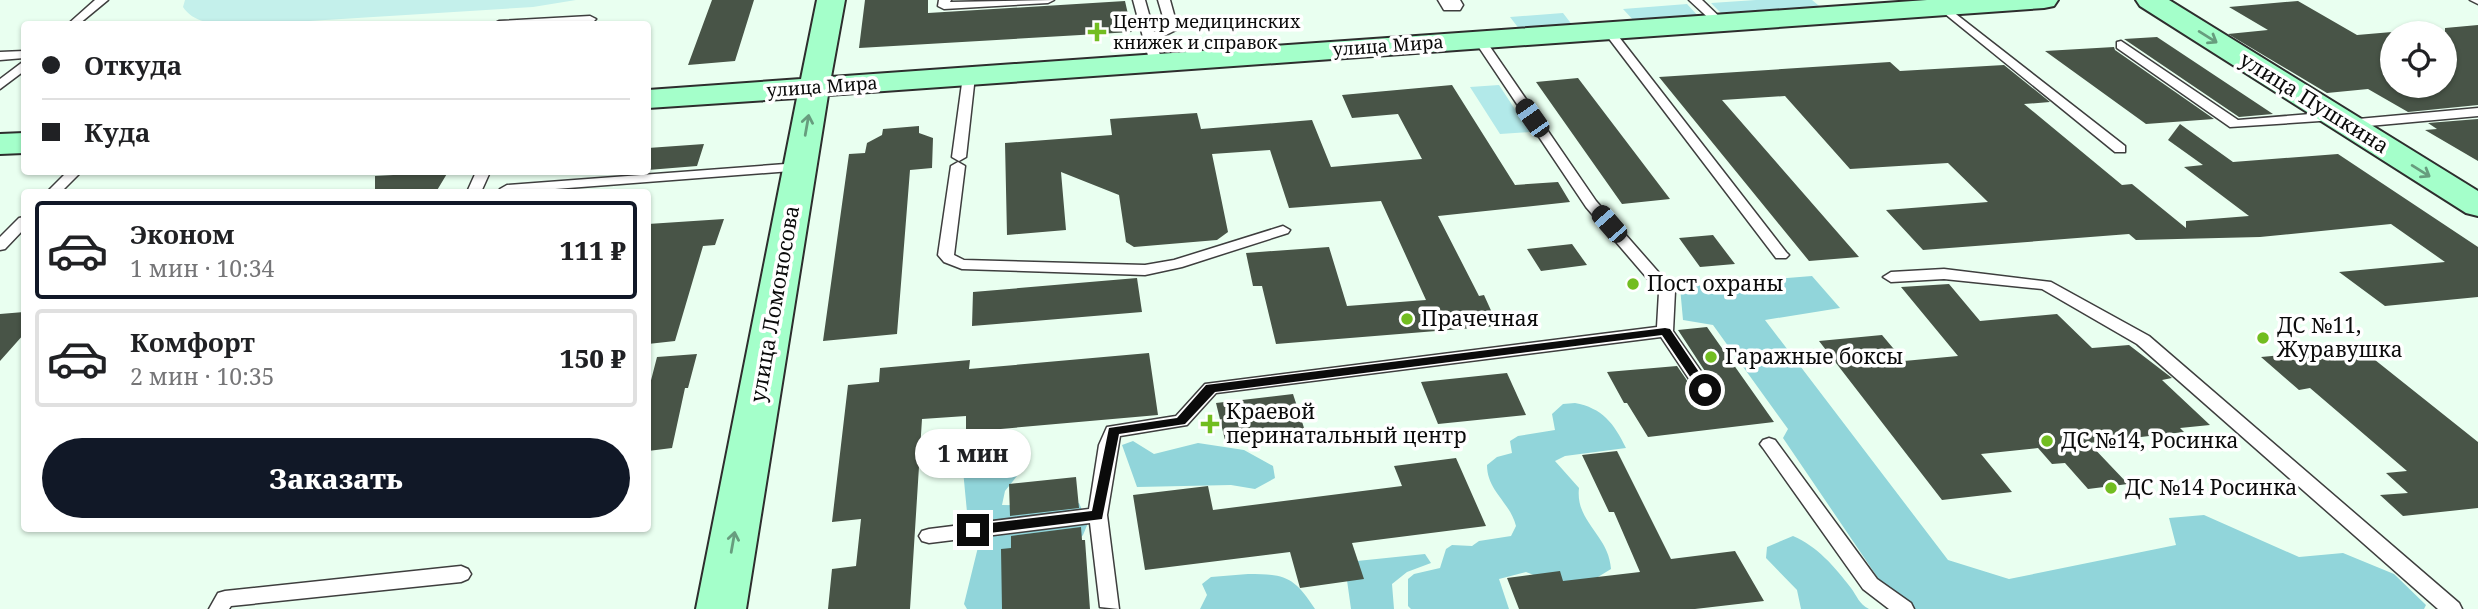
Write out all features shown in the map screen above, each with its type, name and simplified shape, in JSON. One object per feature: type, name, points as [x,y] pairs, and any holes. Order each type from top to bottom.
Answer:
[{"type":"main road","name":"улица Ломоносова","points":[[721,609],[831,0]]},
{"type":"main road","name":"улица Мира","points":[[651,99],[970,76],[1152,51],[1480,40],[2044,0]]},
{"type":"main road","name":"улица Пушкина","points":[[2150,0],[2478,206]]},
{"type":"main road","points":[[0,144],[21,143]]},
{"type":"lane","points":[[77,21],[102,0]]},
{"type":"lane","points":[[945,0],[944,6],[1048,0]]},
{"type":"lane","points":[[1139,0],[1152,51]]},
{"type":"lane","points":[[1152,51],[1172,29],[1164,0]]},
{"type":"lane","points":[[1696,0],[1720,23]]},
{"type":"lane","points":[[1942,7],[2120,149]]},
{"type":"lane","points":[[554,21],[590,19]]},
{"type":"lane","points":[[1608,30],[1781,255]]},
{"type":"lane","points":[[1480,40],[1591,204],[1667,292],[1665,331],[1705,390]]},
{"type":"lane","points":[[2121,45],[2235,124],[2478,112]]},
{"type":"lane","points":[[0,56],[21,55]]},
{"type":"lane","points":[[0,85],[21,68]]},
{"type":"lane","points":[[970,76],[947,258],[962,264],[1145,270],[1177,264],[1283,230]]},
{"type":"lane","points":[[507,189],[799,167]]},
{"type":"lane","points":[[57,189],[71,175]]},
{"type":"lane","points":[[0,246],[21,224]]},
{"type":"lane","points":[[1891,277],[1944,274],[2046,285],[2143,340],[2452,609]]},
{"type":"lane","points":[[1110,607],[1098,515],[1113,431],[1181,421],[1211,388],[1665,331]]},
{"type":"lane","points":[[1769,444],[1870,584],[1904,609]]},
{"type":"lane","points":[[929,536],[1098,515]]},
{"type":"lane","points":[[219,609],[225,598],[461,574]]},
{"type":"shaded area","points":[[185,0],[576,0],[533,7],[309,21],[205,21],[183,7]]},
{"type":"shaded area","points":[[1812,0],[1824,10],[1725,17],[1711,3]]},
{"type":"shaded area","points":[[1687,4],[1700,18],[1635,22],[1623,9]]},
{"type":"shaded area","points":[[1563,13],[1573,26],[1520,30],[1510,17]]},
{"type":"shaded area","points":[[1499,85],[1530,132],[1500,134],[1470,87]]},
{"type":"shaded area","points":[[1812,276],[1840,308],[1765,320],[1948,560],[2009,579],[2176,545],[2169,518],[2204,515],[2299,557],[2343,553],[2394,574],[2426,605],[2424,609],[1915,609],[1880,581],[1783,438],[1788,429],[1713,325],[1683,320],[1680,287]]},
{"type":"shaded area","points":[[1575,403],[1593,409],[1606,418],[1626,448],[1565,456],[1555,461],[1579,488],[1582,510],[1605,547],[1611,569],[1575,591],[1526,572],[1499,579],[1509,609],[1411,609],[1408,606],[1408,579],[1414,574],[1440,568],[1446,549],[1452,545],[1472,546],[1479,541],[1511,536],[1516,526],[1491,482],[1487,465],[1497,457],[1512,453],[1510,441],[1518,436],[1555,430],[1552,414],[1563,404]]},
{"type":"shaded area","points":[[1133,441],[1154,454],[1198,443],[1244,450],[1273,466],[1275,478],[1255,489],[1231,485],[1137,487],[1122,445]]},
{"type":"shaded area","points":[[974,451],[1002,453],[1017,463],[1017,476],[1005,491],[1002,505],[1065,506],[1079,503],[1088,523],[1074,546],[1007,609],[967,609],[964,604],[981,535],[967,512],[963,470]]},
{"type":"shaded area","points":[[1793,536],[1810,545],[1825,558],[1860,602],[1869,609],[1801,609],[1797,590],[1766,558],[1767,547]]},
{"type":"shaded area","points":[[1425,554],[1431,563],[1407,572],[1392,584],[1394,609],[1351,609],[1346,573],[1357,561]]},
{"type":"shaded area","points":[[1272,575],[1288,580],[1301,590],[1315,609],[1200,609],[1207,595],[1202,584],[1211,577]]},
{"type":"building","points":[[712,0],[754,0],[735,61],[688,65]]},
{"type":"building","points":[[865,0],[928,0],[928,13],[1125,1],[1132,32],[859,48]]},
{"type":"building","points":[[2298,1],[2357,35],[2380,33],[2380,96],[2368,89],[2327,93],[2228,34],[2268,30],[2229,7]]},
{"type":"building","points":[[2478,25],[2478,105],[2408,112],[2384,98],[2457,98],[2457,27]]},
{"type":"building","points":[[2157,37],[2273,114],[2239,117],[2124,39]]},
{"type":"building","points":[[2114,47],[2214,119],[2146,124],[2045,51]]},
{"type":"building","points":[[1890,62],[1900,71],[2004,65],[2050,102],[2024,104],[2122,185],[2132,184],[2186,228],[2186,221],[2249,216],[2184,167],[2203,165],[2168,140],[2180,124],[2233,162],[2338,154],[2478,247],[2478,297],[2385,306],[2339,272],[2445,262],[2391,224],[2260,237],[2136,240],[2129,234],[1923,250],[1886,210],[1988,202],[1948,163],[1850,169],[1785,96],[1722,100],[1859,257],[1809,261],[1659,77]]},
{"type":"building","points":[[1578,78],[1670,199],[1622,204],[1536,82]]},
{"type":"building","points":[[1452,85],[1515,185],[1558,182],[1570,202],[1438,216],[1479,296],[1484,295],[1498,326],[1276,344],[1262,286],[1253,286],[1246,253],[1329,247],[1347,306],[1426,300],[1381,201],[1289,208],[1270,150],[1212,154],[1228,232],[1217,240],[1134,247],[1126,242],[1119,195],[1061,172],[1066,230],[1007,235],[1005,143],[1112,135],[1110,119],[1197,113],[1201,129],[1312,120],[1331,167],[1422,159],[1398,114],[1352,118],[1342,95]]},
{"type":"building","points":[[2478,119],[2478,161],[2425,130],[2437,129],[2428,123]]},
{"type":"building","points":[[919,126],[919,133],[933,138],[932,168],[910,170],[897,334],[823,341],[849,154],[865,153],[867,143],[882,135],[883,129]]},
{"type":"building","points":[[704,144],[697,166],[651,170],[651,148]]},
{"type":"building","points":[[446,175],[438,189],[375,189],[375,176]]},
{"type":"building","points":[[724,219],[715,245],[703,246],[675,341],[651,344],[651,224]]},
{"type":"building","points":[[1713,235],[1735,264],[1700,267],[1679,238]]},
{"type":"building","points":[[1572,244],[1587,265],[1541,271],[1527,249]]},
{"type":"building","points":[[1137,278],[1142,312],[972,326],[973,292]]},
{"type":"building","name":"ДС №14, Росинка","points":[[1949,284],[1980,321],[2057,314],[2092,348],[2129,345],[2172,378],[2162,380],[2210,425],[2180,428],[2184,432],[2089,443],[2128,484],[2088,489],[2065,463],[2052,464],[2038,448],[1981,454],[2012,492],[1942,500],[1819,341],[1882,335],[1904,361],[1958,356],[1901,287]]},
{"type":"building","points":[[21,312],[21,337],[0,361],[0,314]]},
{"type":"building","points":[[1707,327],[1774,422],[1648,437],[1627,403],[1624,403],[1607,372],[1677,366],[1697,395],[1711,397],[1716,388],[1678,330]]},
{"type":"building","points":[[2360,348],[2478,442],[2478,508],[2403,516],[2380,495],[2408,493],[2386,473],[2407,471],[2310,388],[2299,390],[2261,357]]},
{"type":"building","points":[[1149,353],[1158,415],[966,432],[966,416],[922,419],[910,609],[828,609],[832,569],[856,566],[861,519],[832,522],[848,385],[879,382],[880,368],[970,360],[969,369]]},
{"type":"building","points":[[697,354],[688,388],[685,388],[672,448],[651,451],[651,380],[657,357]]},
{"type":"building","points":[[1507,373],[1526,415],[1438,424],[1421,382]]},
{"type":"building","points":[[1293,394],[1305,431],[1225,440],[1216,403]]},
{"type":"building","points":[[1617,451],[1671,559],[1735,551],[1764,601],[1695,609],[1519,609],[1507,578],[1560,571],[1563,581],[1640,572],[1614,512],[1609,512],[1582,455]]},
{"type":"building","points":[[1456,458],[1486,526],[1352,543],[1364,579],[1300,588],[1290,552],[1145,570],[1133,495],[1208,486],[1213,510],[1402,486],[1394,466]]},
{"type":"building","points":[[1076,477],[1079,508],[1010,516],[1009,484]]},
{"type":"building","points":[[1081,527],[1082,540],[1085,540],[1090,609],[1002,609],[1001,549],[1011,548],[1011,536]]},
{"type":"place","name":"Центр медицинских книжек и справок","points":[[1097,32]]},
{"type":"place","name":"Пост охраны","points":[[1633,284]]},
{"type":"place","name":"Прачечная","points":[[1407,319]]},
{"type":"place","name":"ДС №11, Журавушка","points":[[2263,338]]},
{"type":"place","name":"Гаражные боксы","points":[[1711,357]]},
{"type":"place","name":"Краевой перинатальный центр","points":[[1210,424]]},
{"type":"place","name":"ДС №14, Росинка","points":[[2047,441]]},
{"type":"place","name":"ДС №14 Росинка","points":[[2111,488]]},
{"type":"route","points":[[973,530],[1098,515],[1108,445],[1113,431],[1181,421],[1211,388],[1665,331],[1705,390]]}]
